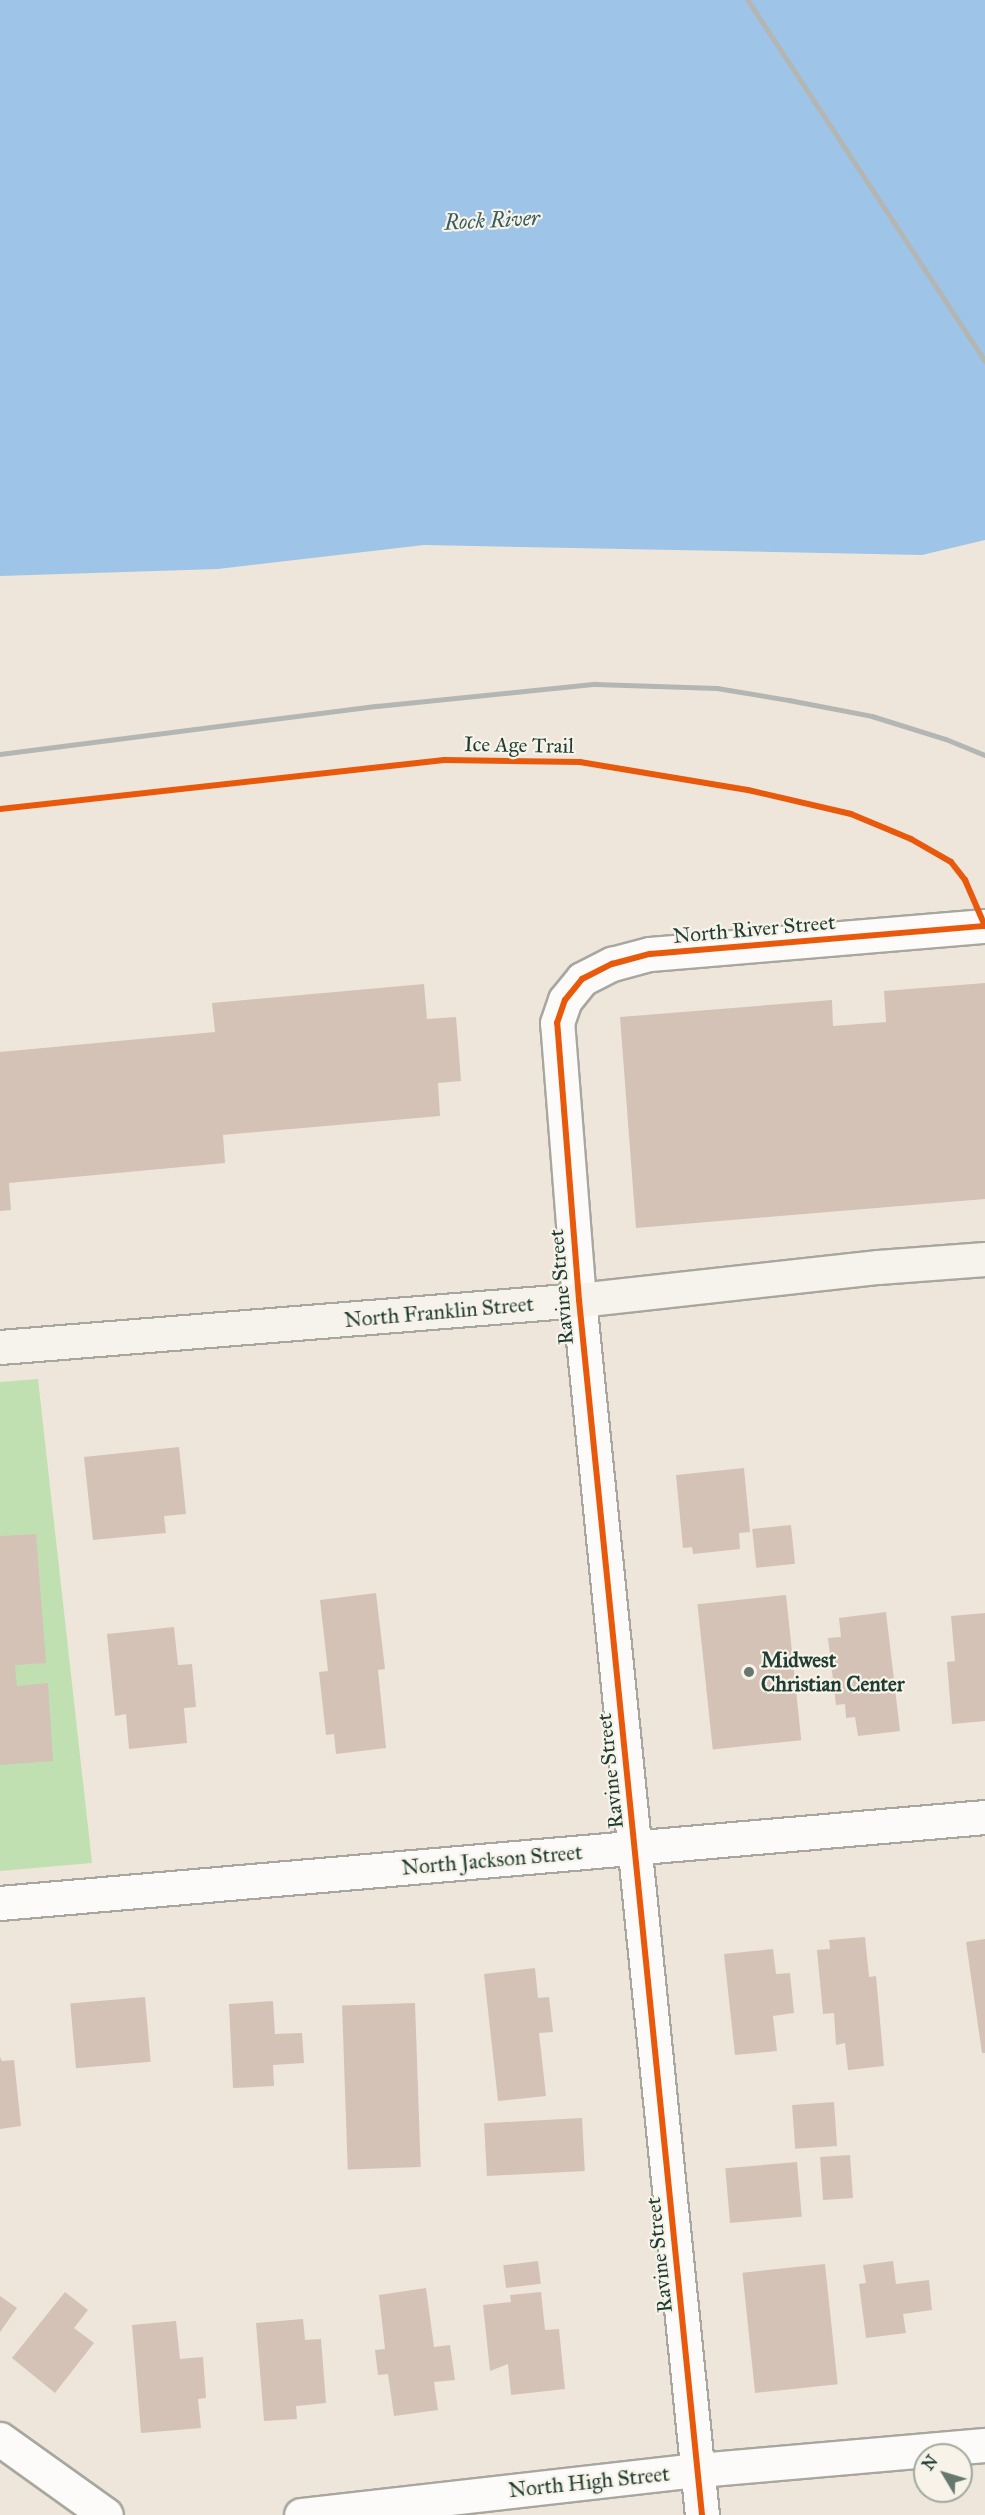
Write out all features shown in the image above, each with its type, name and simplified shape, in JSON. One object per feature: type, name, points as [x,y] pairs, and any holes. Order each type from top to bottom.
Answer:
[{"type":"main road","name":"North Franklin Street","points":[[0,1347],[579,1300],[878,1267],[985,1259]]},
{"type":"street","name":"North River Street","points":[[558,1023],[565,1000],[582,979],[612,964],[650,954],[985,926]]},
{"type":"street","name":"Ravine Street","points":[[558,1023],[579,1300],[702,2515]]},
{"type":"street","name":"North Jackson Street","points":[[0,1904],[985,1817]]},
{"type":"street","points":[[0,2439],[106,2515]]},
{"type":"street","name":"North High Street","points":[[301,2515],[698,2470],[985,2445]]},
{"type":"green space","points":[[38,1379],[92,1863],[0,1871],[0,1382]]},
{"type":"water","name":"Rock River","points":[[0,0],[985,0],[985,540],[922,555],[424,545],[218,569],[0,576]]},
{"type":"building","points":[[985,983],[985,1199],[636,1228],[620,1017],[832,1000],[833,1026],[886,1022],[884,991]]},
{"type":"building","points":[[424,984],[427,1019],[456,1017],[461,1081],[438,1083],[440,1116],[223,1135],[225,1163],[9,1183],[11,1210],[0,1211],[0,1052],[215,1032],[212,1003]]},
{"type":"building","points":[[179,1447],[186,1514],[164,1516],[166,1533],[93,1540],[84,1457]]},
{"type":"building","points":[[744,1468],[750,1532],[739,1533],[740,1549],[693,1554],[692,1547],[683,1548],[676,1475]]},
{"type":"building","points":[[791,1525],[795,1564],[756,1568],[752,1529]]},
{"type":"building","points":[[36,1534],[46,1663],[15,1665],[17,1686],[48,1683],[53,1761],[0,1765],[0,1536]]},
{"type":"building","points":[[376,1593],[385,1669],[378,1670],[386,1748],[336,1754],[334,1734],[326,1735],[319,1672],[328,1671],[320,1600]]},
{"type":"building","name":"Midwest Christian Center","points":[[786,1595],[801,1740],[713,1750],[697,1604]]},
{"type":"building","points":[[886,1612],[900,1731],[858,1736],[855,1717],[846,1718],[845,1704],[836,1705],[828,1638],[841,1637],[839,1618]]},
{"type":"building","points":[[985,1613],[985,1721],[952,1724],[947,1662],[955,1661],[951,1616]]},
{"type":"building","points":[[174,1627],[178,1665],[192,1664],[196,1707],[184,1708],[187,1743],[129,1749],[126,1714],[115,1716],[107,1634]]},
{"type":"building","points":[[865,1937],[869,1977],[876,1976],[884,2066],[848,2070],[845,2043],[836,2045],[834,2013],[823,2014],[817,1950],[830,1949],[829,1940]]},
{"type":"building","points":[[985,1939],[985,2053],[982,2053],[966,1942]]},
{"type":"building","points":[[773,1949],[776,1974],[790,1973],[794,2013],[773,2016],[777,2051],[735,2055],[724,1954]]},
{"type":"building","points":[[535,1968],[538,1998],[549,1997],[553,2032],[539,2033],[546,2096],[498,2101],[484,1974]]},
{"type":"building","points":[[145,1997],[151,2062],[76,2068],[70,2004]]},
{"type":"building","points":[[273,2001],[275,2034],[302,2033],[304,2063],[273,2065],[274,2086],[233,2088],[229,2004]]},
{"type":"building","points":[[415,2003],[421,2167],[348,2169],[342,2006]]},
{"type":"building","points":[[0,2057],[2,2061],[14,2060],[21,2126],[0,2129]]},
{"type":"building","points":[[834,2102],[837,2146],[795,2149],[792,2105]]},
{"type":"building","points":[[582,2118],[585,2171],[487,2176],[484,2123]]},
{"type":"building","points":[[850,2155],[853,2198],[823,2200],[820,2157]]},
{"type":"building","points":[[797,2162],[802,2217],[730,2223],[725,2168]]},
{"type":"building","points":[[538,2261],[541,2284],[506,2288],[503,2265]]},
{"type":"building","points":[[893,2261],[896,2284],[929,2280],[932,2310],[903,2314],[906,2333],[866,2338],[859,2284],[866,2283],[863,2265]]},
{"type":"building","points":[[825,2264],[838,2384],[755,2393],[742,2273]]},
{"type":"building","points":[[426,2288],[434,2347],[450,2345],[455,2380],[434,2382],[438,2410],[394,2416],[388,2374],[378,2375],[375,2350],[385,2349],[379,2295]]},
{"type":"building","points":[[65,2292],[88,2310],[74,2328],[94,2343],[55,2393],[12,2358]]},
{"type":"building","points":[[541,2292],[545,2330],[559,2329],[565,2389],[511,2395],[508,2364],[490,2371],[483,2305],[511,2302],[510,2295]]},
{"type":"building","points":[[0,2296],[17,2308],[0,2332]]},
{"type":"building","points":[[303,2319],[305,2340],[321,2339],[326,2403],[296,2406],[297,2419],[264,2421],[256,2323]]},
{"type":"building","points":[[176,2321],[180,2359],[203,2357],[206,2398],[198,2399],[201,2428],[141,2433],[132,2325]]},
{"type":"railway","points":[[748,0],[985,361]]},
{"type":"railway","points":[[0,754],[377,706],[595,684],[717,688],[789,700],[872,716],[946,739],[985,755]]},
{"type":"cycle path","name":"Ice Age Trail","points":[[0,809],[444,760],[580,762],[748,790],[851,814],[911,839],[951,862],[965,880],[985,926]]},
{"type":"cycle path","points":[[702,2515],[579,1300],[557,1023],[565,1000],[582,979],[612,964],[650,954],[985,926]]},
{"type":"place","name":"Midwest Christian Center","points":[[749,1672]]}]
